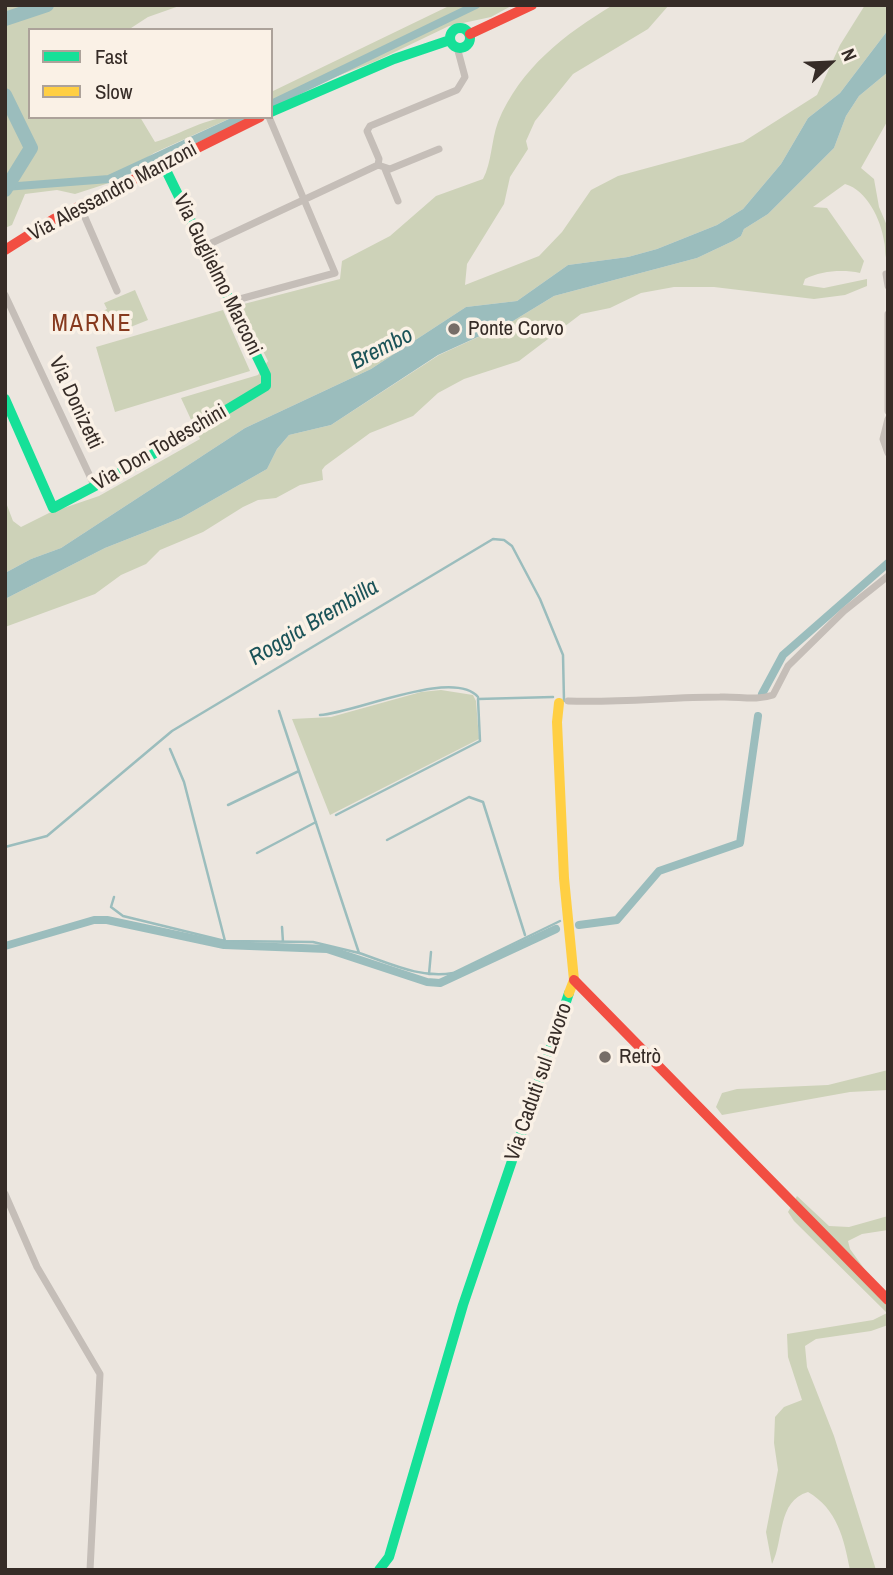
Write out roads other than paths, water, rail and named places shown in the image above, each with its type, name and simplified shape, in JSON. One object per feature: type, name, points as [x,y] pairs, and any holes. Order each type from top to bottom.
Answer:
[{"type":"street","points":[[470,34],[531,5]]},
{"type":"street","points":[[398,201],[367,131],[380,122],[457,90],[465,77],[454,44],[453,31],[457,28],[467,30],[470,34]]},
{"type":"street","points":[[273,111],[405,55],[454,44],[468,44],[470,34]]},
{"type":"street","name":"Via Alessandro Manzoni","points":[[5,250],[80,206],[256,119]]},
{"type":"street","points":[[229,302],[335,273],[270,119]]},
{"type":"street","points":[[203,247],[303,199],[382,167],[439,149]]},
{"type":"street","name":"Via Guglielmo Marconi","points":[[163,164],[266,375],[266,386]]},
{"type":"street","points":[[80,206],[117,291]]},
{"type":"street","points":[[886,274],[888,286]]},
{"type":"street","name":"Via Donizetti","points":[[5,295],[95,487]]},
{"type":"street","points":[[888,314],[885,363],[888,411]]},
{"type":"street","name":"Via Don Todeschini","points":[[5,399],[53,508],[95,487],[266,386]]},
{"type":"street","points":[[888,419],[883,439],[888,453]]},
{"type":"street","points":[[574,980],[564,878],[557,722],[564,702],[620,704],[719,696],[763,699],[773,695],[788,666],[845,611],[888,576]]},
{"type":"street","name":"Via Caduti sul Lavoro","points":[[379,1570],[389,1557],[463,1305],[574,980],[888,1300]]},
{"type":"street","points":[[5,1195],[37,1267],[100,1374],[87,1570]]},
{"type":"water","points":[[888,30],[888,72],[859,96],[846,116],[834,148],[768,214],[744,229],[741,236],[697,258],[554,296],[513,321],[438,355],[331,425],[289,435],[277,449],[267,469],[181,518],[105,548],[5,599],[5,573],[31,559],[61,548],[245,428],[371,369],[466,307],[517,301],[568,265],[628,257],[657,249],[717,225],[743,209],[781,164],[808,118],[840,93]]},
{"type":"waterway","points":[[5,19],[47,5]]},
{"type":"waterway","points":[[273,103],[476,5]]},
{"type":"waterway","points":[[5,95],[31,148],[5,190]]},
{"type":"waterway","points":[[5,187],[109,179],[239,119]]},
{"type":"waterway","name":"Roggia Brembilla","points":[[5,847],[47,836],[172,731],[493,539],[504,540],[512,546],[540,599],[563,655],[564,701]]},
{"type":"waterway","name":"Roggia Brembilla","points":[[762,694],[783,655],[888,563]]},
{"type":"waterway","points":[[320,715],[426,689],[465,689],[478,697]]},
{"type":"waterway","points":[[336,815],[480,741],[478,699],[553,697]]},
{"type":"waterway","points":[[114,897],[111,907],[123,916],[225,941],[313,942],[359,953],[279,711]]},
{"type":"waterway","name":"Roggia Brembilla","points":[[579,925],[617,920],[659,871],[740,843],[758,716]]},
{"type":"waterway","points":[[170,749],[184,782],[225,941]]},
{"type":"waterway","points":[[228,805],[299,771]]},
{"type":"waterway","points":[[387,840],[469,797],[483,802],[525,935]]},
{"type":"waterway","points":[[257,853],[316,822]]},
{"type":"waterway","name":"Roggia Brembilla","points":[[5,946],[94,920],[107,920],[224,945],[327,949],[427,982],[440,983],[556,929]]},
{"type":"waterway","name":"Roggia Brembilla","points":[[359,953],[417,972],[453,973],[560,921]]},
{"type":"waterway","points":[[282,927],[283,942]]},
{"type":"waterway","points":[[429,974],[431,952]]},
{"type":"place","name":"Ponte Corvo","points":[[454,329]]},
{"type":"place","name":"Retrò","points":[[605,1057]]},
{"type":"district","name":"MARNE","points":[[92,325]]},
{"type":"water label","name":"Brembo","points":[[382,349]]}]
